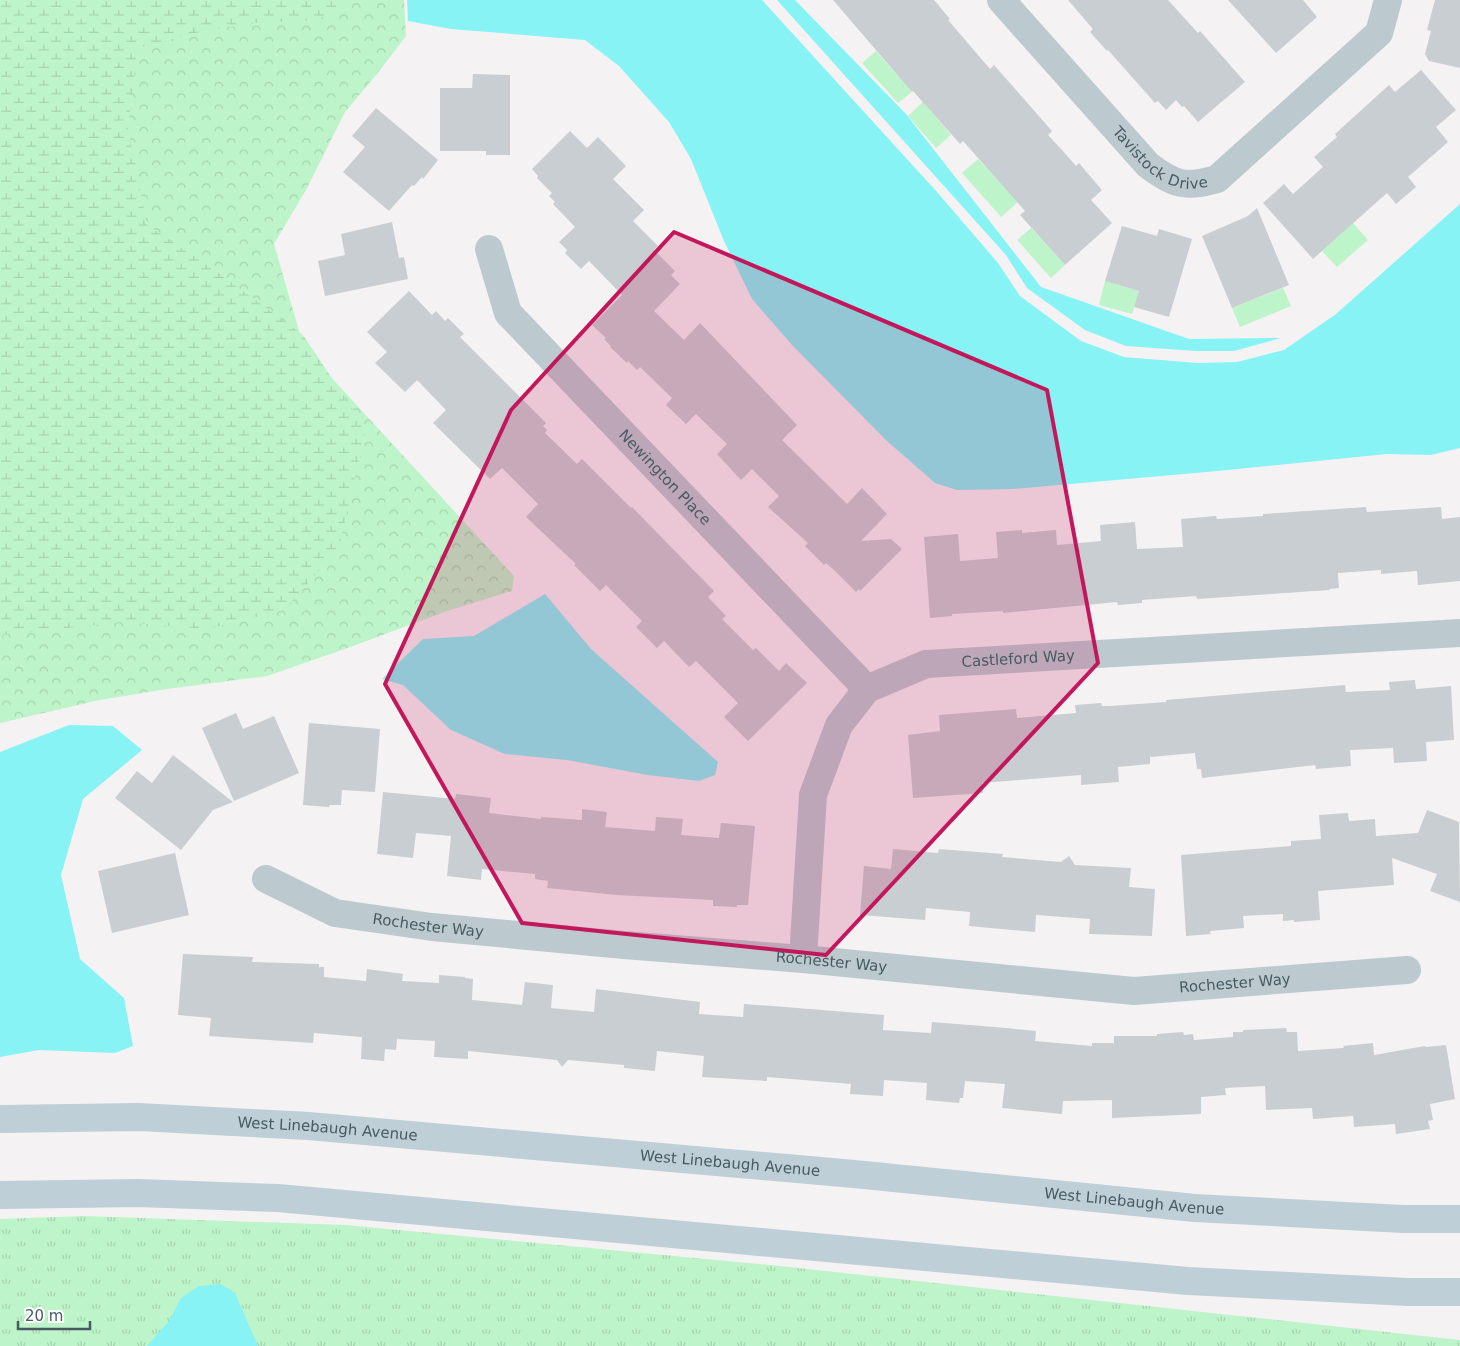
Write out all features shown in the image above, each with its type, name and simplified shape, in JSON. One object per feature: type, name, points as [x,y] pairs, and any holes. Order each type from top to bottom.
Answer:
[{"type":"main road","name":"West Linebaugh Avenue","points":[[0,1119],[139,1116],[308,1126],[834,1172],[1195,1208],[1403,1219],[1460,1219]]},
{"type":"main road","points":[[0,1195],[138,1193],[278,1198],[1188,1280],[1398,1291],[1460,1292]]},
{"type":"street","name":"Tavistock Drive","points":[[1001,0],[1148,165],[1169,179],[1180,183],[1197,185],[1217,179],[1379,32],[1388,0]]},
{"type":"street","name":"Newington Place","points":[[489,249],[508,313],[867,689]]},
{"type":"street","name":"Castleford Way","points":[[804,960],[813,795],[840,724],[867,689],[926,664],[1460,633]]},
{"type":"street","name":"Rochester Way","points":[[266,879],[335,913],[432,927],[1134,991],[1407,970]]},
{"type":"highlighted area","points":[[674,232],[1047,390],[1098,663],[826,955],[522,923],[385,684],[511,410]]},
{"type":"green space","points":[[0,0],[404,0],[406,36],[345,112],[306,190],[274,244],[304,348],[514,576],[512,591],[447,611],[267,676],[100,700],[0,723]]},
{"type":"green space","points":[[0,0],[347,0],[318,20],[255,23],[204,31],[137,48],[128,129],[147,225],[213,269],[303,335],[366,429],[339,548],[284,610],[207,629],[123,622],[0,635]]},
{"type":"green space","points":[[876,51],[912,92],[898,103],[862,63]]},
{"type":"green space","points":[[923,102],[951,135],[936,148],[908,116]]},
{"type":"green space","points":[[978,159],[1018,202],[1001,217],[962,173]]},
{"type":"green space","points":[[1353,223],[1368,240],[1337,267],[1322,251]]},
{"type":"green space","points":[[1031,228],[1065,265],[1051,278],[1017,240]]},
{"type":"green space","points":[[1105,281],[1139,291],[1132,314],[1099,305]]},
{"type":"green space","points":[[1283,288],[1291,306],[1240,327],[1232,308]]},
{"type":"green space","points":[[84,1216],[346,1225],[780,1266],[1460,1340],[1460,1346],[0,1346],[0,1219]]},
{"type":"water","points":[[407,0],[762,0],[937,192],[998,263],[1020,296],[1081,341],[1124,357],[1197,363],[1237,362],[1284,350],[1336,314],[1460,204],[1460,448],[1431,455],[1387,454],[1012,489],[957,490],[935,483],[887,441],[792,345],[752,299],[724,241],[691,159],[669,122],[619,66],[585,40],[451,29],[408,21]]},
{"type":"water","points":[[777,0],[795,0],[906,114],[1041,287],[1189,339],[1281,338],[1234,351],[1196,351],[1126,346],[1085,330],[1027,288],[1006,255]]},
{"type":"water","points":[[545,594],[591,649],[718,762],[715,775],[699,781],[648,775],[567,760],[505,754],[451,730],[403,685],[382,679],[423,639],[474,636]]},
{"type":"water","points":[[69,725],[113,726],[142,750],[83,799],[61,875],[80,959],[124,998],[133,1046],[115,1053],[39,1050],[0,1057],[0,752]]},
{"type":"water","points":[[221,1284],[235,1293],[258,1346],[147,1346],[169,1321],[181,1298],[199,1286]]},
{"type":"building","points":[[833,0],[934,0],[950,19],[948,20],[990,69],[994,65],[1052,131],[1048,135],[1076,166],[1079,163],[1102,190],[1091,200],[1112,223],[1065,265],[1020,215],[1025,211],[963,141],[960,144],[912,92]]},
{"type":"building","points":[[1068,0],[1168,0],[1198,33],[1200,31],[1245,82],[1198,122],[1176,100],[1166,110],[1158,101],[1155,103],[1090,32],[1093,29]]},
{"type":"building","points":[[1228,0],[1303,0],[1317,17],[1276,53]]},
{"type":"building","points":[[1435,0],[1460,0],[1460,68],[1429,61],[1425,54],[1431,31],[1427,30]]},
{"type":"building","points":[[1421,70],[1456,110],[1436,127],[1448,142],[1408,177],[1416,187],[1396,204],[1387,193],[1313,259],[1263,203],[1284,184],[1293,194],[1323,167],[1314,157],[1337,137],[1335,134],[1389,85],[1395,92]]},
{"type":"building","points":[[473,74],[510,75],[510,155],[486,155],[486,151],[440,151],[440,88],[472,88]]},
{"type":"building","points":[[376,108],[438,160],[423,179],[422,177],[414,186],[412,185],[389,211],[343,172],[365,147],[352,136]]},
{"type":"building","points":[[570,131],[587,148],[598,137],[626,166],[613,179],[644,210],[633,221],[658,246],[654,250],[675,271],[671,275],[680,284],[654,311],[684,340],[700,323],[797,425],[782,440],[847,504],[862,488],[887,514],[861,541],[891,539],[902,549],[860,591],[859,589],[856,592],[826,563],[824,565],[805,546],[808,543],[768,507],[779,496],[752,469],[741,480],[717,454],[727,444],[696,414],[686,424],[666,405],[672,398],[640,367],[637,370],[628,361],[627,363],[610,347],[604,339],[606,338],[592,325],[622,295],[589,261],[581,269],[565,253],[567,250],[559,242],[575,227],[553,204],[555,202],[549,196],[552,193],[537,178],[538,176],[532,169]]},
{"type":"building","points":[[1257,208],[1289,285],[1232,308],[1202,236],[1248,216]]},
{"type":"building","points":[[392,222],[399,258],[404,257],[408,279],[325,296],[318,261],[345,255],[341,234]]},
{"type":"building","points":[[1122,226],[1157,236],[1159,229],[1192,239],[1169,317],[1134,307],[1139,291],[1105,281]]},
{"type":"building","points":[[409,291],[432,315],[436,311],[445,321],[448,318],[464,334],[460,337],[546,423],[543,426],[547,430],[545,433],[577,464],[582,459],[714,591],[708,597],[726,616],[722,619],[753,650],[756,648],[779,671],[786,663],[807,683],[748,741],[724,717],[738,703],[696,661],[689,667],[664,641],[657,648],[636,627],[642,621],[606,585],[600,591],[574,565],[576,564],[526,517],[538,504],[502,468],[490,479],[433,423],[446,410],[417,380],[405,392],[375,363],[387,352],[367,332]]},
{"type":"building","points":[[1366,507],[1367,512],[1441,507],[1442,519],[1460,517],[1460,581],[1418,585],[1417,571],[1381,574],[1381,570],[1338,573],[1339,588],[1330,590],[1197,599],[1196,596],[1142,600],[1142,603],[1118,605],[1117,602],[1003,613],[1003,611],[952,614],[952,616],[930,618],[924,537],[958,534],[960,561],[998,558],[996,532],[1022,530],[1022,533],[1056,530],[1057,545],[1101,541],[1100,525],[1135,522],[1137,549],[1183,547],[1181,519],[1216,516],[1217,519]]},
{"type":"building","points":[[1415,680],[1416,689],[1451,686],[1454,740],[1426,742],[1427,761],[1394,763],[1393,748],[1350,750],[1351,766],[1316,769],[1315,765],[1202,778],[1201,769],[1197,769],[1195,753],[1150,757],[1150,764],[1118,767],[1119,782],[1081,785],[1081,775],[982,783],[983,793],[913,798],[908,735],[940,731],[939,715],[1016,709],[1017,718],[1076,713],[1075,705],[1101,703],[1102,706],[1110,706],[1166,702],[1166,700],[1345,685],[1346,692],[1390,690],[1389,682]]},
{"type":"building","points":[[236,713],[243,729],[274,716],[299,773],[234,801],[202,728]]},
{"type":"building","points":[[309,723],[380,729],[375,792],[342,790],[341,805],[330,805],[329,807],[303,805]]},
{"type":"building","points":[[173,755],[233,802],[213,810],[181,850],[115,798],[137,771],[152,783]]},
{"type":"building","points":[[383,792],[455,799],[456,794],[491,798],[489,813],[541,819],[541,817],[582,820],[582,809],[607,812],[605,827],[655,831],[656,817],[683,819],[681,835],[719,838],[721,823],[755,826],[748,905],[737,905],[737,907],[713,906],[713,900],[617,895],[547,888],[548,881],[535,879],[535,874],[482,869],[481,880],[447,876],[451,836],[416,833],[413,858],[377,854]]},
{"type":"building","points":[[1427,810],[1459,822],[1460,902],[1430,891],[1437,874],[1392,858],[1394,885],[1318,891],[1320,920],[1283,921],[1283,914],[1243,916],[1244,928],[1210,931],[1211,934],[1186,936],[1181,855],[1291,846],[1291,841],[1321,839],[1319,815],[1348,813],[1349,821],[1375,819],[1376,836],[1418,833]]},
{"type":"building","points":[[893,849],[938,853],[939,849],[1003,854],[1002,857],[1061,862],[1069,856],[1075,865],[1131,868],[1129,887],[1155,889],[1152,936],[1089,934],[1090,919],[1036,915],[1035,932],[969,926],[970,912],[926,908],[925,920],[860,915],[864,866],[891,869]]},
{"type":"building","points":[[175,853],[189,915],[112,933],[98,871]]},
{"type":"building","points":[[183,954],[253,957],[252,962],[319,964],[319,967],[324,967],[324,977],[366,981],[367,969],[403,974],[402,981],[439,983],[439,975],[465,977],[473,979],[472,1000],[522,1005],[525,982],[553,985],[551,1008],[594,1012],[596,989],[700,1002],[699,1014],[743,1017],[744,1004],[884,1015],[883,1030],[931,1033],[932,1022],[1036,1031],[1035,1041],[1092,1046],[1092,1043],[1114,1043],[1114,1036],[1157,1036],[1157,1034],[1183,1032],[1184,1035],[1193,1034],[1194,1040],[1233,1037],[1233,1032],[1243,1032],[1243,1030],[1286,1028],[1287,1032],[1297,1032],[1298,1051],[1344,1048],[1343,1046],[1373,1043],[1374,1055],[1425,1046],[1446,1045],[1455,1099],[1430,1104],[1433,1120],[1428,1121],[1430,1129],[1396,1134],[1395,1124],[1354,1127],[1353,1116],[1313,1119],[1312,1108],[1266,1110],[1265,1086],[1225,1088],[1226,1095],[1201,1097],[1201,1114],[1112,1118],[1112,1100],[1063,1101],[1062,1114],[1002,1108],[1005,1084],[965,1081],[963,1098],[960,1098],[959,1103],[926,1100],[927,1083],[884,1080],[883,1096],[850,1094],[851,1084],[767,1077],[767,1081],[702,1077],[704,1056],[657,1051],[655,1071],[624,1068],[624,1065],[568,1060],[562,1067],[557,1060],[468,1051],[468,1059],[434,1057],[435,1041],[397,1039],[396,1050],[385,1049],[384,1061],[361,1059],[362,1037],[314,1033],[313,1043],[209,1036],[211,1018],[178,1015]]}]
